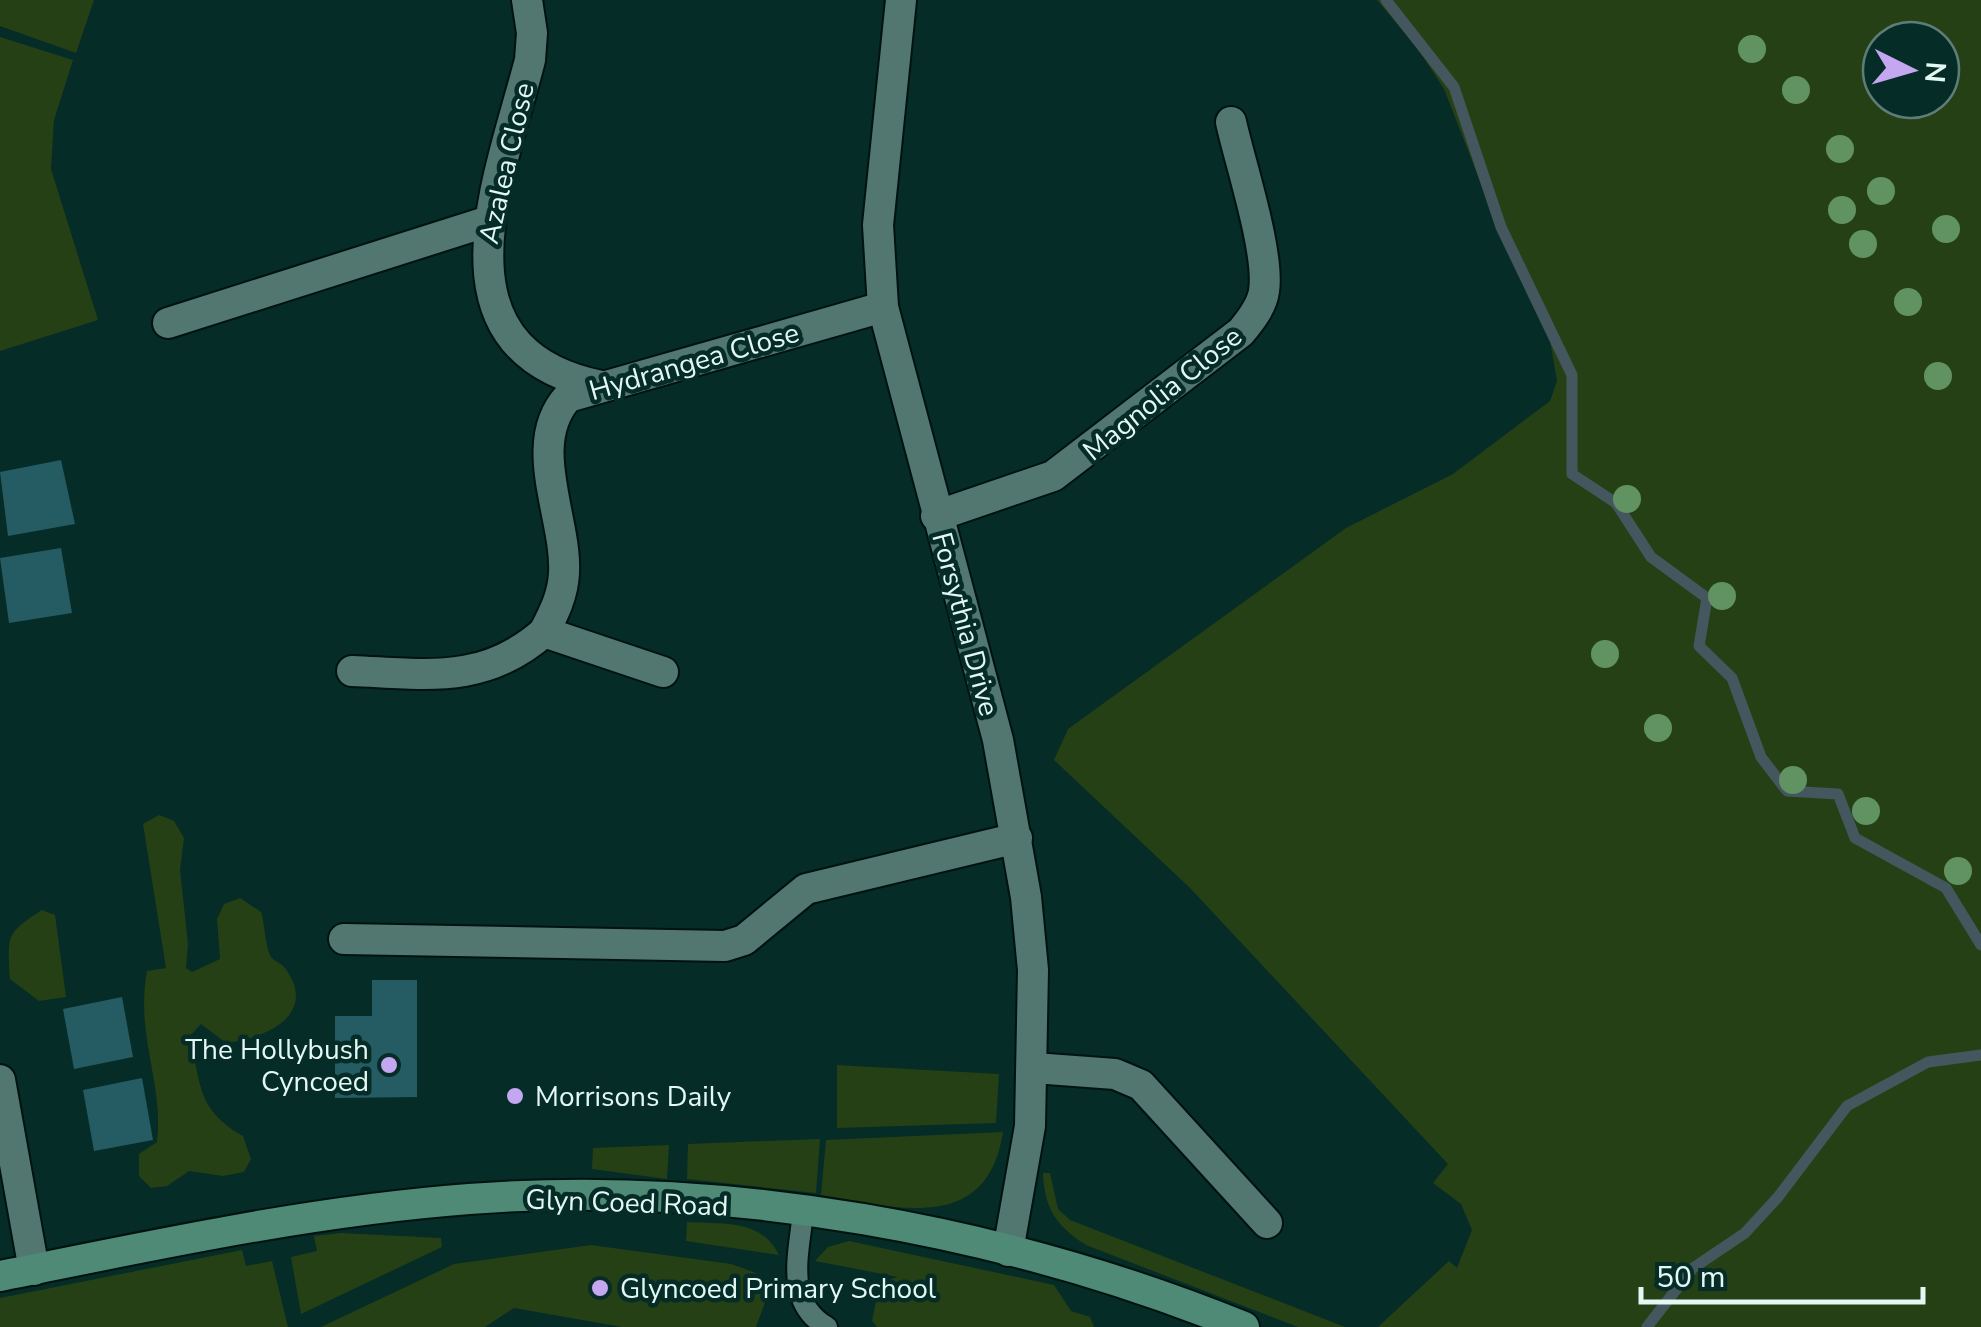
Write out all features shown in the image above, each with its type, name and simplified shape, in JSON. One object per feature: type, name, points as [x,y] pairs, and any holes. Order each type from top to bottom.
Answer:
[{"type":"street","name":"Azalea Close","points":[[527,0],[532,33],[530,60],[489,221],[488,287],[524,350],[570,380],[602,386]]},
{"type":"street","name":"Forsythia Drive","points":[[902,0],[878,225],[882,308],[998,740],[1017,838],[1032,970],[1034,1068],[1030,1126],[1008,1251]]},
{"type":"street","name":"Magnolia Close","points":[[936,516],[1053,476],[1242,332],[1254,317],[1264,292],[1263,264],[1231,122]]},
{"type":"street","points":[[168,324],[489,221]]},
{"type":"street","name":"Hydrangea Close","points":[[544,632],[559,604],[564,572],[550,464],[550,433],[557,410],[568,398],[882,308]]},
{"type":"street","points":[[352,670],[473,673],[513,656],[544,632],[663,672]]},
{"type":"street","points":[[344,939],[726,946],[744,940],[806,890],[1017,838]]},
{"type":"street","points":[[1034,1068],[1115,1074],[1141,1085],[1267,1223]]},
{"type":"street","points":[[0,1080],[34,1270]]},
{"type":"street","name":"Glyn Coed Road","points":[[0,1276],[315,1215],[473,1198],[574,1196],[803,1212],[1008,1251],[1090,1273],[1244,1327]]},
{"type":"lane","points":[[803,1212],[797,1287],[800,1302],[827,1327]]},
{"type":"green space","points":[[0,0],[94,0],[76,53],[0,26]]},
{"type":"green space","points":[[1377,0],[1981,0],[1981,1327],[1378,1327],[1449,1261],[1457,1268],[1472,1230],[1461,1204],[1433,1183],[1448,1164],[1190,888],[1054,760],[1068,729],[1346,528],[1453,474],[1550,401],[1557,381],[1548,329],[1504,243],[1444,89],[1418,49]]},
{"type":"green space","points":[[0,37],[73,60],[54,120],[51,169],[98,320],[0,351]]},
{"type":"green space","points":[[159,815],[174,821],[184,838],[180,870],[188,944],[186,968],[192,972],[220,959],[217,919],[224,904],[240,898],[261,912],[270,954],[285,968],[296,999],[282,1022],[256,1036],[226,1043],[201,1024],[190,1036],[203,1095],[217,1116],[243,1136],[251,1159],[244,1172],[223,1176],[189,1171],[167,1186],[151,1188],[139,1176],[139,1154],[157,1142],[158,1120],[144,995],[147,971],[166,968],[143,824]]},
{"type":"green space","points":[[42,910],[55,915],[66,997],[39,1001],[10,979],[9,944],[15,931]]},
{"type":"green space","points":[[837,1065],[999,1074],[996,1123],[837,1128]]},
{"type":"green space","points":[[1003,1132],[994,1165],[978,1187],[958,1201],[907,1208],[821,1195],[826,1140]]},
{"type":"green space","points":[[820,1139],[816,1193],[687,1179],[688,1144]]},
{"type":"green space","points":[[669,1145],[667,1179],[592,1169],[593,1148]]},
{"type":"green space","points":[[1043,1173],[1050,1173],[1058,1209],[1070,1220],[1345,1327],[1298,1327],[1086,1245],[1054,1215]]},
{"type":"green space","points":[[687,1222],[752,1229],[772,1243],[779,1255],[686,1241]]},
{"type":"green space","points":[[341,1233],[441,1238],[442,1247],[301,1314],[291,1257],[317,1251],[314,1236]]},
{"type":"green space","points":[[849,1241],[1054,1285],[1071,1311],[1090,1317],[1094,1327],[877,1327],[872,1321],[877,1296],[887,1280],[898,1277],[815,1261],[828,1247]]},
{"type":"green space","name":"Glyncoed Primary School","points":[[591,1245],[731,1264],[762,1275],[767,1297],[756,1327],[622,1327],[514,1308],[485,1327],[321,1327],[454,1264]]},
{"type":"green space","points":[[242,1250],[246,1266],[272,1261],[288,1327],[0,1327],[0,1298]]},
{"type":"building","points":[[61,460],[75,524],[8,536],[0,472]]},
{"type":"building","points":[[61,548],[72,613],[9,623],[0,558]]},
{"type":"building","points":[[372,980],[417,980],[417,1097],[335,1098],[335,1016],[372,1016]]},
{"type":"building","points":[[122,997],[133,1057],[74,1069],[63,1009]]},
{"type":"building","points":[[142,1078],[153,1140],[94,1151],[83,1090]]},
{"type":"waterway","points":[[1386,0],[1454,87],[1501,227],[1572,375],[1572,474],[1616,503],[1651,557],[1707,598],[1699,646],[1732,678],[1761,757],[1787,791],[1838,794],[1855,838],[1946,888],[1981,945]]},
{"type":"waterway","points":[[1647,1327],[1693,1268],[1745,1233],[1778,1197],[1847,1106],[1928,1062],[1981,1055]]},
{"type":"place","name":"The Hollybush Cyncoed","points":[[389,1065]]},
{"type":"place","name":"Morrisons Daily","points":[[515,1096]]},
{"type":"place","name":"Glyncoed Primary School","points":[[600,1288]]}]
